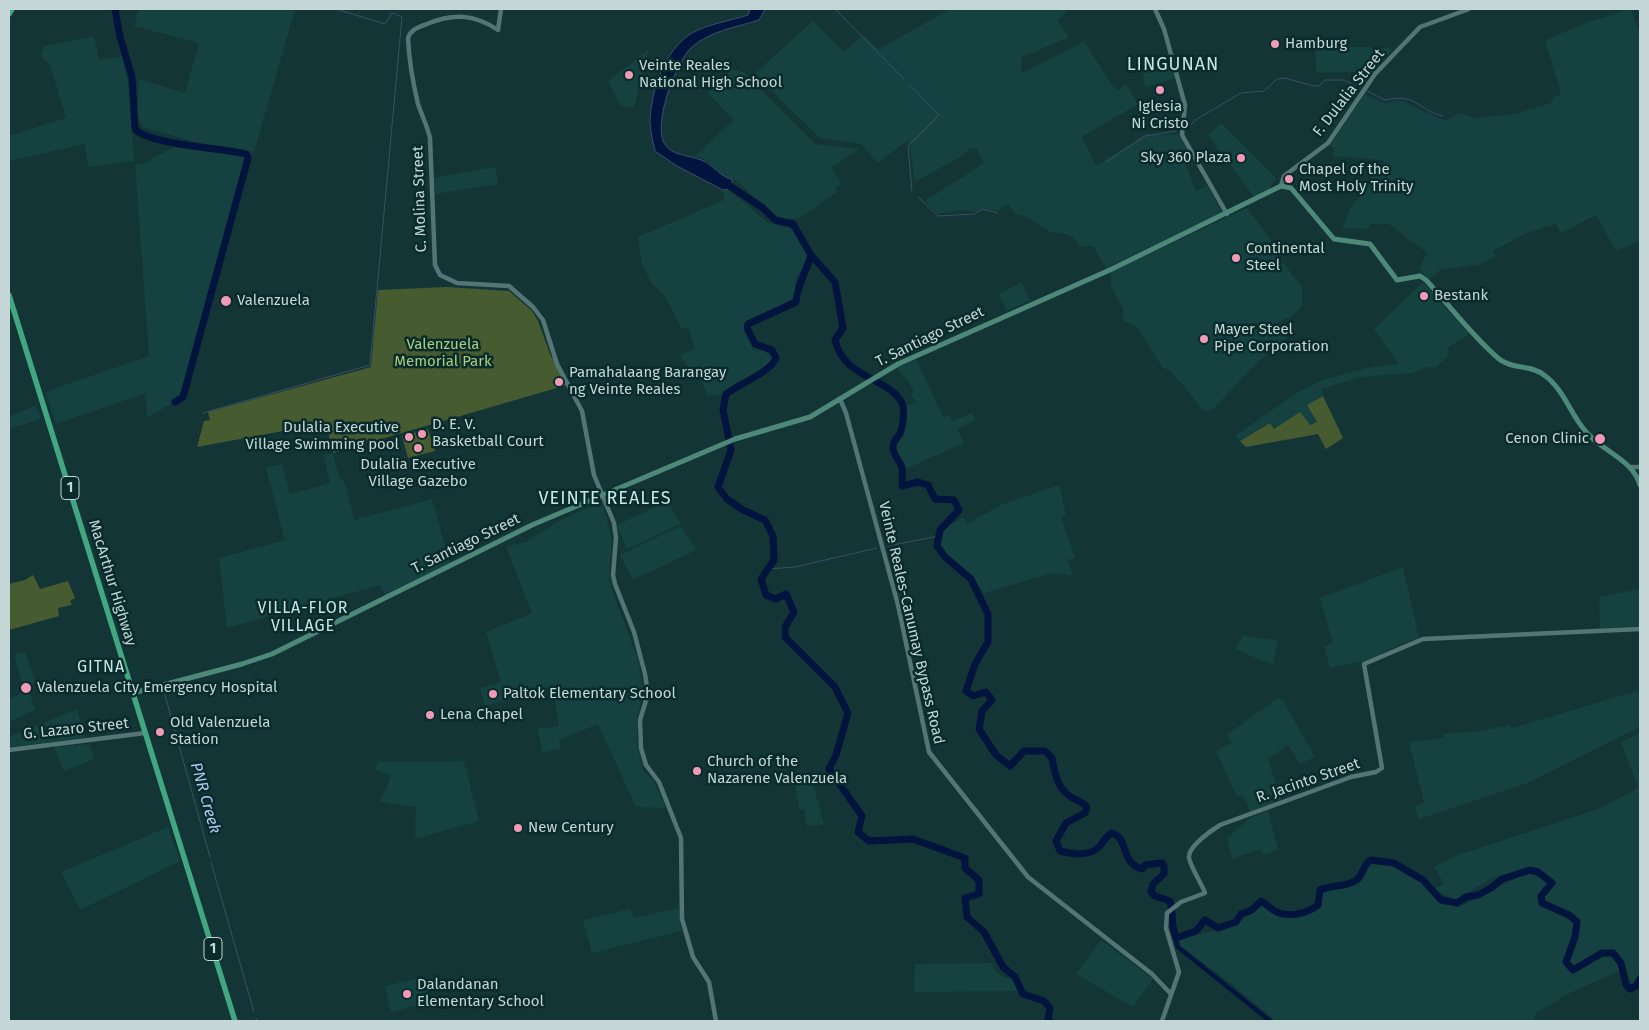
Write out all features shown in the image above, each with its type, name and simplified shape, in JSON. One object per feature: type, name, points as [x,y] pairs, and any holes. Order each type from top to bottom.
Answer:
[{"type":"highway","points":[[9,14],[12,9]]},
{"type":"highway","name":"MacArthur Highway","points":[[9,295],[235,1021]]},
{"type":"main road","name":"T. Santiago Street","points":[[133,693],[242,664],[269,654],[532,526],[735,439],[797,422],[840,399],[903,361],[1112,269],[1281,186]]},
{"type":"main road","points":[[1281,186],[1291,188],[1334,239],[1370,244],[1398,280],[1420,276],[1426,280],[1467,327],[1499,359],[1508,365],[1531,367],[1553,382],[1588,434],[1632,468],[1640,485]]},
{"type":"street","name":"C. Molina Street","points":[[500,9],[498,30],[465,17],[450,16],[416,29],[408,38],[409,58],[419,107],[428,124],[430,138],[435,265],[440,275],[457,283],[509,286],[538,313],[558,364],[582,411],[594,475],[603,495]]},
{"type":"street","points":[[1155,9],[1165,32],[1185,105],[1182,135],[1227,214]]},
{"type":"street","name":"F. Dulalia Street","points":[[1281,186],[1284,176],[1328,143],[1375,74],[1420,27],[1469,9]]},
{"type":"street","name":"Veinte Reales-Canumay Bypass Road","points":[[840,399],[846,413],[898,605],[929,752],[1028,877],[1152,974],[1171,994]]},
{"type":"street","points":[[1632,468],[1640,467]]},
{"type":"street","points":[[603,495],[610,509],[616,538],[613,576],[634,632],[645,674],[648,694],[640,720],[642,754],[646,765],[659,782],[681,838],[682,919],[690,949],[709,982],[716,1021]]},
{"type":"street","name":"R. Jacinto Street","points":[[1162,1021],[1179,972],[1165,922],[1169,910],[1181,902],[1205,893],[1189,855],[1209,832],[1228,822],[1351,777],[1376,772],[1382,768],[1364,664],[1424,639],[1640,629]]},
{"type":"street","name":"G. Lazaro Street","points":[[9,750],[145,733]]},
{"type":"shaded area","points":[[139,9],[295,9],[254,152],[195,142],[142,127],[137,115],[139,79],[185,93],[199,43],[134,26]]},
{"type":"shaded area","points":[[950,9],[1068,9],[1057,21],[1069,37],[1021,58],[1022,73],[1080,44],[1083,40],[1112,85],[1118,91],[1126,84],[1138,104],[1082,137],[1096,166],[1146,134],[1178,135],[1192,156],[1184,160],[1196,191],[1208,186],[1222,213],[1106,268],[1093,246],[1081,247],[1073,237],[1051,232],[1024,216],[1016,214],[1008,204],[998,211],[984,208],[975,212],[962,210],[937,214],[925,201],[984,163],[977,149],[970,148],[960,157],[915,182],[909,140],[877,163],[861,144],[820,138],[754,74],[813,21],[844,52],[863,35],[879,49]]},
{"type":"shaded area","points":[[1631,9],[1640,34],[1640,241],[1616,251],[1596,215],[1561,233],[1556,224],[1525,234],[1493,251],[1495,257],[1480,265],[1442,269],[1429,279],[1419,269],[1427,253],[1389,224],[1370,224],[1369,229],[1342,228],[1349,211],[1384,160],[1332,156],[1335,149],[1330,145],[1365,94],[1385,104],[1400,100],[1445,121],[1459,113],[1476,118],[1515,114],[1551,103],[1554,97],[1561,94],[1545,40],[1591,21]]},
{"type":"shaded area","points":[[94,36],[99,60],[122,56],[129,88],[134,161],[88,167],[85,144],[9,161],[9,136],[66,118],[50,65],[41,56],[44,46]]},
{"type":"shaded area","points":[[1315,47],[1393,49],[1367,80],[1354,72],[1316,73]]},
{"type":"shaded area","name":"Veinte Reales National High School","points":[[649,49],[634,108],[620,105],[608,81]]},
{"type":"shaded area","points":[[1167,55],[1175,78],[1145,87],[1142,70]]},
{"type":"shaded area","points":[[732,69],[743,72],[815,144],[859,149],[831,168],[842,184],[835,188],[837,192],[800,218],[785,219],[774,215],[734,179],[725,177],[705,159],[695,156],[733,120],[708,93]]},
{"type":"shaded area","name":"Sky 360 Plaza","points":[[1221,123],[1276,178],[1268,190],[1254,197],[1208,135]]},
{"type":"shaded area","points":[[177,145],[245,155],[247,158],[182,397],[147,418],[146,393],[56,424],[45,392],[149,356],[135,164],[143,164]]},
{"type":"shaded area","points":[[495,167],[498,184],[435,194],[434,178]]},
{"type":"shaded area","points":[[728,189],[767,222],[792,229],[807,255],[804,266],[796,278],[794,299],[746,322],[744,325],[753,349],[764,351],[773,358],[766,366],[721,394],[708,396],[698,375],[703,373],[700,366],[689,370],[680,355],[695,349],[688,328],[682,329],[664,295],[652,284],[642,264],[638,237],[724,200],[723,190]]},
{"type":"shaded area","name":"Mayer Steel Pipe Corporation","points":[[1247,208],[1274,244],[1271,247],[1302,287],[1302,306],[1291,317],[1278,322],[1288,338],[1261,359],[1213,409],[1205,412],[1171,371],[1163,368],[1137,327],[1123,320],[1123,309],[1111,286],[1111,272]]},
{"type":"shaded area","points":[[1021,282],[1030,300],[1007,311],[999,294]]},
{"type":"shaded area","points":[[1423,282],[1469,334],[1448,347],[1449,355],[1435,368],[1428,367],[1412,373],[1361,377],[1321,389],[1323,396],[1308,405],[1318,421],[1310,425],[1274,429],[1269,423],[1240,441],[1235,436],[1295,394],[1322,380],[1366,368],[1399,364],[1374,329]]},
{"type":"shaded area","points":[[916,359],[943,417],[949,415],[953,421],[972,413],[976,420],[957,429],[964,443],[903,470],[894,449],[896,443],[904,436],[906,406],[916,402],[910,394],[914,392],[911,386],[897,367]]},
{"type":"shaded area","points":[[36,405],[41,419],[9,429],[9,417]]},
{"type":"shaded area","points":[[333,453],[339,476],[345,483],[354,520],[432,499],[450,563],[386,596],[380,585],[227,628],[219,558],[285,540],[266,468],[282,464],[290,494],[330,483],[324,455]]},
{"type":"shaded area","points":[[1059,485],[1066,515],[1061,517],[1075,558],[1067,560],[1073,575],[1053,573],[984,593],[973,578],[940,545],[942,534],[946,527],[963,518],[967,524],[1001,505]]},
{"type":"shaded area","points":[[602,501],[612,540],[609,575],[613,593],[637,656],[644,691],[637,717],[637,745],[643,770],[654,781],[666,808],[636,807],[598,724],[559,740],[561,748],[543,753],[537,729],[559,726],[553,688],[485,706],[480,688],[501,682],[486,632],[532,613],[506,547],[528,541],[557,522]]},
{"type":"shaded area","points":[[668,501],[680,524],[627,549],[617,525]]},
{"type":"shaded area","points":[[681,526],[696,550],[633,580],[620,555]]},
{"type":"shaded area","points":[[1403,567],[1419,637],[1364,661],[1330,668],[1324,646],[1333,643],[1320,598]]},
{"type":"shaded area","points":[[1640,589],[1640,626],[1600,628],[1599,597]]},
{"type":"shaded area","points":[[1243,636],[1278,640],[1273,665],[1235,649]]},
{"type":"shaded area","name":"Valenzuela City Emergency Hospital","points":[[25,652],[36,682],[29,690],[35,710],[9,722],[9,699],[19,695],[23,685],[14,655]]},
{"type":"shaded area","points":[[1640,690],[1640,727],[1530,782],[1419,819],[1415,807],[1424,802],[1409,742],[1444,738],[1443,734],[1482,731],[1509,725],[1512,728]]},
{"type":"shaded area","points":[[1276,699],[1282,699],[1315,757],[1300,764],[1288,745],[1268,759],[1281,800],[1250,812],[1243,795],[1237,797],[1216,751],[1232,742],[1227,735]]},
{"type":"shaded area","points":[[77,709],[85,738],[9,747],[9,737]]},
{"type":"shaded area","points":[[1640,733],[1640,974],[1632,986],[1626,968],[1559,998],[1559,1001],[1537,1012],[1533,1021],[1276,1021],[1233,985],[1179,945],[1177,939],[1229,928],[1263,906],[1281,917],[1308,914],[1318,909],[1323,892],[1360,882],[1370,864],[1394,865],[1411,877],[1422,880],[1437,899],[1453,906],[1463,905],[1530,871],[1531,867],[1495,877],[1455,900],[1434,889],[1444,884],[1434,866],[1461,854],[1598,809],[1638,788],[1621,742]]},
{"type":"shaded area","points":[[89,744],[94,759],[64,771],[54,747]]},
{"type":"shaded area","points":[[464,761],[479,821],[415,839],[416,807],[380,802],[391,776],[375,769],[378,762]]},
{"type":"shaded area","points":[[812,781],[824,824],[807,827],[804,809],[799,810],[795,784]]},
{"type":"shaded area","points":[[1268,811],[1278,850],[1264,855],[1261,849],[1232,859],[1227,838],[1250,818]]},
{"type":"shaded area","points":[[168,827],[180,861],[80,910],[61,872]]},
{"type":"shaded area","points":[[679,908],[681,931],[592,953],[583,920],[630,909],[634,918]]},
{"type":"shaded area","points":[[1101,940],[1153,979],[1133,1007],[1076,974]]},
{"type":"shaded area","points":[[992,963],[994,970],[1003,977],[1013,979],[1019,991],[914,992],[915,964]]},
{"type":"shaded area","name":"Dalandanan Elementary School","points":[[423,977],[430,1002],[391,1012],[385,986]]},
{"type":"green space","name":"Valenzuela Memorial Park","points":[[447,287],[509,291],[532,311],[538,321],[550,354],[567,385],[333,453],[326,423],[197,447],[204,421],[210,420],[208,412],[371,367],[378,290]]},
{"type":"green space","points":[[1323,396],[1343,438],[1326,449],[1318,434],[1246,447],[1240,441],[1270,423],[1274,429],[1300,412],[1310,425],[1317,422],[1307,405]]},
{"type":"green space","points":[[428,429],[435,451],[408,458],[402,436]]},
{"type":"green space","points":[[33,575],[40,589],[68,581],[75,598],[70,601],[72,605],[58,608],[59,616],[9,630],[9,584],[25,580]]},
{"type":"water","points":[[750,9],[765,9],[759,20],[707,37],[692,47],[686,54],[673,78],[661,122],[661,134],[667,147],[676,153],[696,158],[709,164],[724,176],[733,180],[728,189],[723,190],[677,166],[655,151],[650,129],[651,109],[661,72],[674,49],[682,40],[705,27],[748,15]]},
{"type":"waterway","points":[[115,9],[120,37],[132,77],[135,129],[155,139],[246,154],[248,158],[183,397],[175,402]]},
{"type":"waterway","points":[[203,413],[370,365],[402,17],[392,13],[385,24],[336,9]]},
{"type":"waterway","points":[[835,9],[904,79]]},
{"type":"waterway","points":[[1185,129],[1197,119],[1241,93],[1264,91],[1277,79],[1284,78],[1314,86],[1319,86],[1325,80],[1344,80],[1358,87]]},
{"type":"waterway","points":[[909,84],[939,115],[908,146],[912,191]]},
{"type":"waterway","points":[[1367,91],[1385,100],[1396,98],[1411,100],[1427,110],[1443,116]]},
{"type":"waterway","points":[[1106,162],[1145,136],[1176,131]]},
{"type":"waterway","points":[[722,181],[763,208],[775,220],[793,224],[811,255],[835,282],[843,328],[835,340],[840,353],[857,370],[888,388],[896,395],[903,406],[902,427],[893,446],[902,467],[902,486],[918,482],[928,485],[935,499],[954,500],[959,510],[940,530],[937,546],[945,557],[971,579],[988,614],[988,642],[975,664],[966,691],[973,696],[986,692],[992,700],[982,711],[979,729],[996,755],[1010,766],[1024,751],[1045,751],[1052,758],[1056,778],[1061,787],[1069,796],[1087,807],[1085,813],[1066,823],[1056,841],[1060,851],[1075,854],[1090,852],[1099,847],[1106,837],[1112,833],[1121,840],[1130,862],[1135,866],[1142,869],[1145,865],[1162,863],[1164,874],[1153,884],[1151,892],[1155,896],[1170,901],[1176,937],[1196,931],[1205,920],[1218,928],[1236,922],[1241,914],[1252,910],[1261,901],[1280,913],[1291,915],[1308,911],[1318,905],[1320,890],[1355,881],[1371,860],[1394,863],[1423,880],[1441,900],[1457,903],[1466,897],[1478,895],[1502,879],[1530,870],[1538,872],[1552,883],[1541,896],[1542,903],[1569,915],[1577,922],[1575,937],[1566,962],[1573,970],[1602,953],[1613,953],[1621,963],[1626,985],[1630,989],[1636,986],[1640,979]]},
{"type":"waterway","points":[[918,197],[938,216],[974,214],[983,209],[998,213]]},
{"type":"waterway","points":[[811,255],[798,289],[796,302],[748,324],[747,328],[755,344],[772,350],[776,358],[768,368],[726,394],[723,410],[731,450],[718,487],[727,499],[743,510],[765,520],[773,536],[774,560],[761,579],[766,595],[776,599],[786,594],[794,612],[785,627],[785,637],[835,687],[848,713],[836,755],[829,769],[862,816],[858,832],[869,841],[913,839],[965,858],[965,868],[979,880],[979,894],[965,898],[967,917],[984,932],[1003,967],[1015,977],[1023,994],[1044,1001],[1050,1008],[1048,1019],[1050,1021]]},
{"type":"waterway","points":[[888,546],[938,536]]},
{"type":"waterway","points":[[768,569],[795,567],[877,548]]},
{"type":"waterway","name":"PNR Creek","points":[[163,688],[210,857]]},
{"type":"waterway","name":"PNR Creek","points":[[211,862],[254,1012]]},
{"type":"waterway","points":[[1174,933],[1178,947],[1270,1021]]},
{"type":"place","name":"Hamburg","points":[[1275,44]]},
{"type":"place","name":"Veinte Reales National High School","points":[[629,75]]},
{"type":"place","name":"Iglesia Ni Cristo","points":[[1160,90]]},
{"type":"place","name":"Sky 360 Plaza","points":[[1241,158]]},
{"type":"place","name":"Chapel of the Most Holy Trinity","points":[[1289,179]]},
{"type":"place","name":"Continental Steel","points":[[1236,258]]},
{"type":"place","name":"Bestank","points":[[1424,296]]},
{"type":"place","name":"Valenzuela","points":[[226,301]]},
{"type":"place","name":"Mayer Steel Pipe Corporation","points":[[1204,339]]},
{"type":"place","name":"Pamahalaang Barangay ng Veinte Reales","points":[[559,382]]},
{"type":"place","name":"D. E. V. Basketball Court","points":[[422,434]]},
{"type":"place","name":"Dulalia Executive Village Swimming pool","points":[[409,437]]},
{"type":"place","name":"Cenon Clinic","points":[[1600,439]]},
{"type":"place","name":"Dulalia Executive Village Gazebo","points":[[418,448]]},
{"type":"place","name":"Valenzuela City Emergency Hospital","points":[[26,688]]},
{"type":"place","name":"Paltok Elementary School","points":[[493,694]]},
{"type":"place","name":"Lena Chapel","points":[[430,715]]},
{"type":"place","name":"Old Valenzuela Station","points":[[160,732]]},
{"type":"place","name":"Church of the Nazarene Valenzuela","points":[[697,771]]},
{"type":"place","name":"New Century","points":[[518,828]]},
{"type":"place","name":"Dalandanan Elementary School","points":[[407,994]]},
{"type":"district","name":"LINGUNAN","points":[[1173,65]]},
{"type":"district","name":"VEINTE REALES","points":[[605,499]]},
{"type":"district","name":"VILLA-FLOR VILLAGE","points":[[303,618]]},
{"type":"district","name":"GITNA","points":[[101,668]]}]
